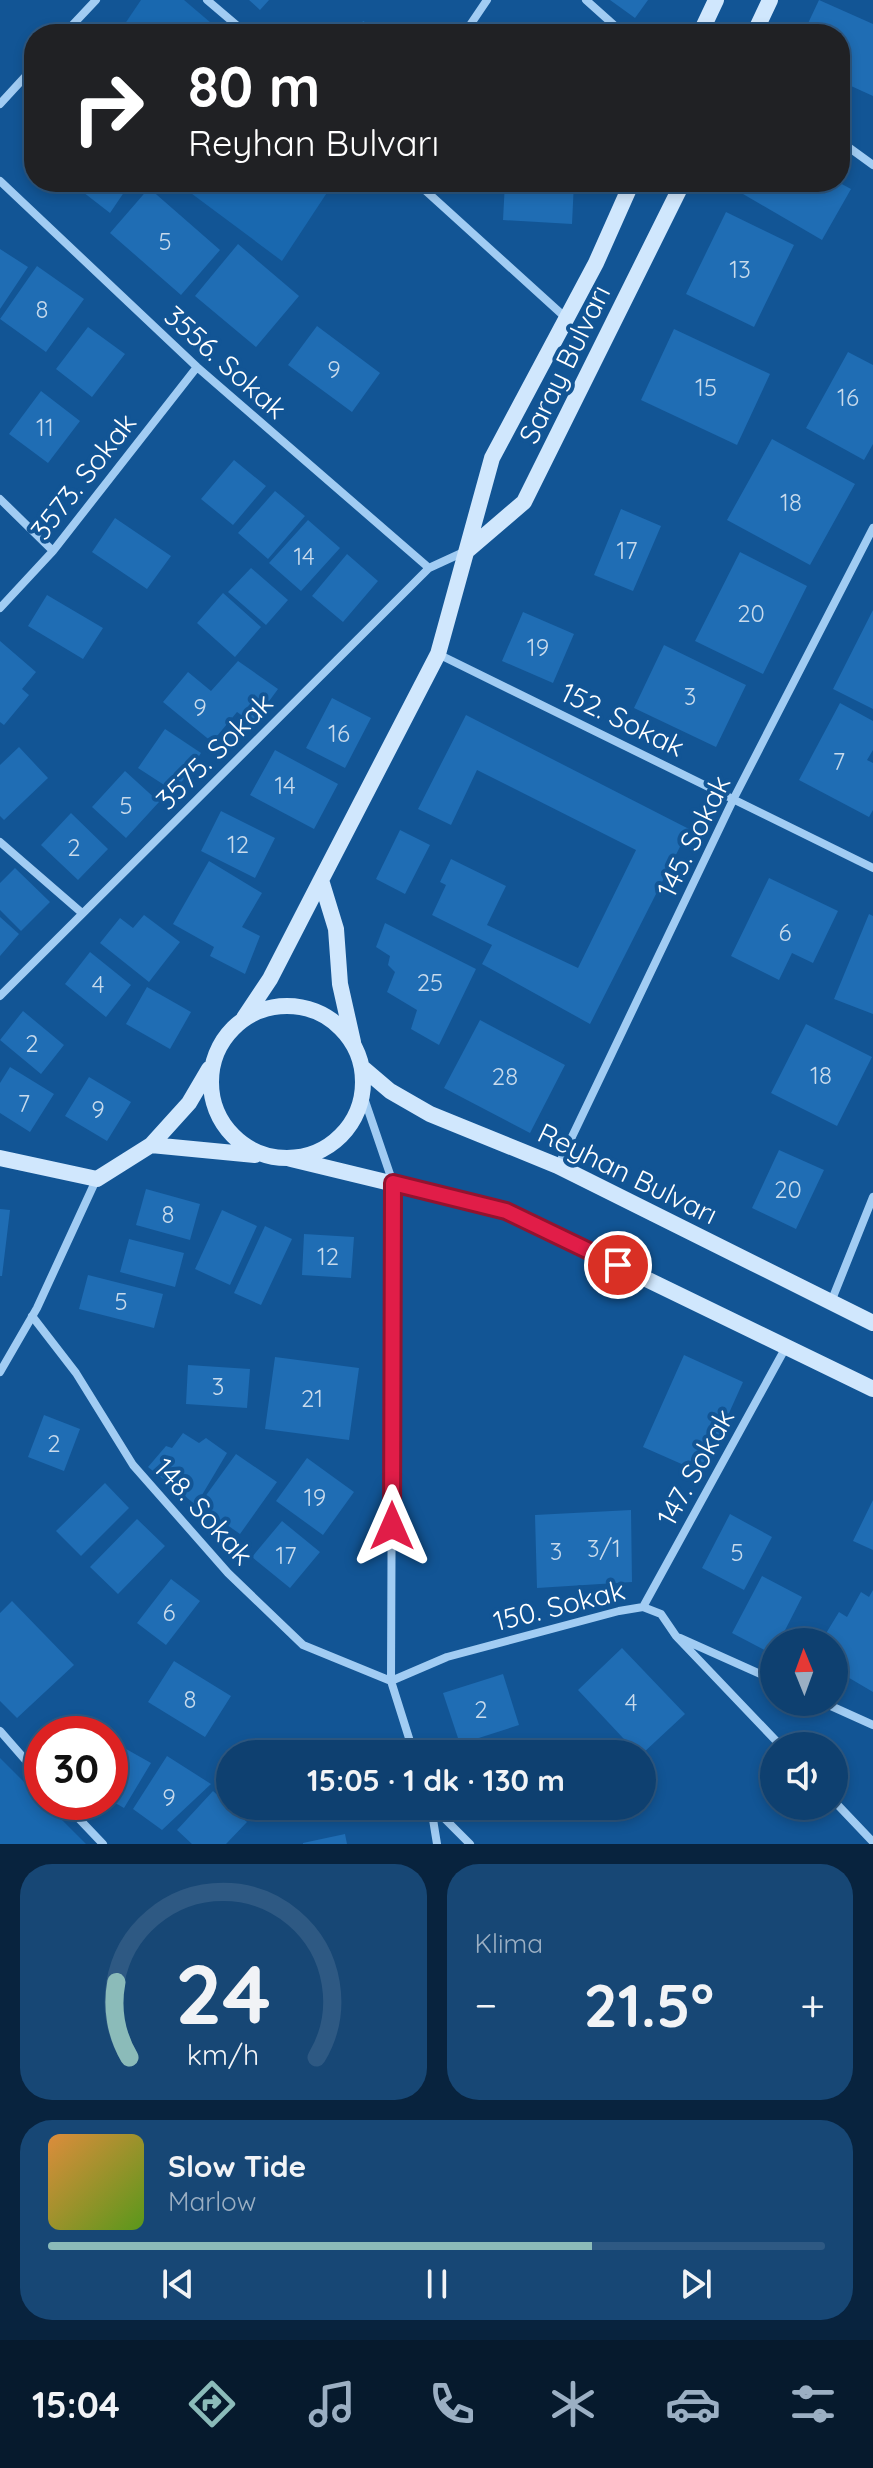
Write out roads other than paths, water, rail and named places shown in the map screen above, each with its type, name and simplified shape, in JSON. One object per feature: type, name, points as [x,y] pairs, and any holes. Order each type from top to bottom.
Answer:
[{"type":"main road","points":[[705,24],[716,0]]},
{"type":"main road","points":[[759,24],[770,0]]},
{"type":"main road","name":"Saray Bulvarı","points":[[242,1021],[270,979],[438,654],[492,458],[596,263],[628,192]]},
{"type":"main road","name":"Saray Bulvarı","points":[[468,550],[524,502],[678,192]]},
{"type":"main road","points":[[291,1159],[315,1153],[337,1140],[354,1120],[363,1095],[363,1068],[353,1044],[340,984],[336,929],[321,880]]},
{"type":"main road","points":[[0,1158],[97,1179],[151,1145],[189,1103],[224,1038],[242,1021],[263,1010],[287,1006],[313,1011],[336,1024],[353,1044]]},
{"type":"main road","points":[[214,1060],[211,1084],[215,1108],[227,1129],[245,1146],[267,1156]]},
{"type":"main road","name":"Reyhan Bulvarı","points":[[363,1068],[390,1091],[430,1114],[558,1166],[873,1323]]},
{"type":"main road","points":[[151,1145],[291,1159],[506,1211],[873,1389]]},
{"type":"street","points":[[73,24],[96,0]]},
{"type":"street","points":[[207,0],[235,24]]},
{"type":"street","points":[[471,24],[487,0]]},
{"type":"street","points":[[586,0],[613,24]]},
{"type":"street","points":[[0,104],[24,78]]},
{"type":"street","points":[[850,148],[873,165]]},
{"type":"street","name":"3556. Sokak","points":[[0,181],[197,367],[429,568]]},
{"type":"street","points":[[427,192],[566,318]]},
{"type":"street","name":"3573. Sokak","points":[[0,608],[53,551],[197,367]]},
{"type":"street","points":[[0,499],[53,551]]},
{"type":"street","name":"145. Sokak","points":[[558,1166],[734,798],[873,528]]},
{"type":"street","name":"3575. Sokak","points":[[0,996],[429,568],[468,550]]},
{"type":"street","name":"152. Sokak","points":[[438,654],[873,868]]},
{"type":"street","points":[[0,842],[82,913]]},
{"type":"street","points":[[363,1095],[393,1183],[391,1681],[410,1740]]},
{"type":"street","points":[[0,1372],[32,1316],[97,1179]]},
{"type":"street","points":[[831,1302],[873,1197]]},
{"type":"street","name":"148. Sokak","points":[[32,1316],[76,1373],[133,1465],[228,1573],[303,1645],[391,1681]]},
{"type":"street","name":"147. Sokak","points":[[643,1607],[786,1347]]},
{"type":"street","name":"150. Sokak","points":[[391,1681],[447,1657],[643,1607],[661,1614],[676,1636],[768,1732]]},
{"type":"street","points":[[676,1636],[760,1674]]},
{"type":"street","points":[[848,1714],[873,1725]]},
{"type":"street","points":[[0,1731],[24,1758]]},
{"type":"street","points":[[848,1816],[873,1842]]},
{"type":"street","points":[[80,1820],[103,1844]]},
{"type":"street","points":[[433,1820],[437,1844]]},
{"type":"street","points":[[445,1820],[470,1844]]}]
